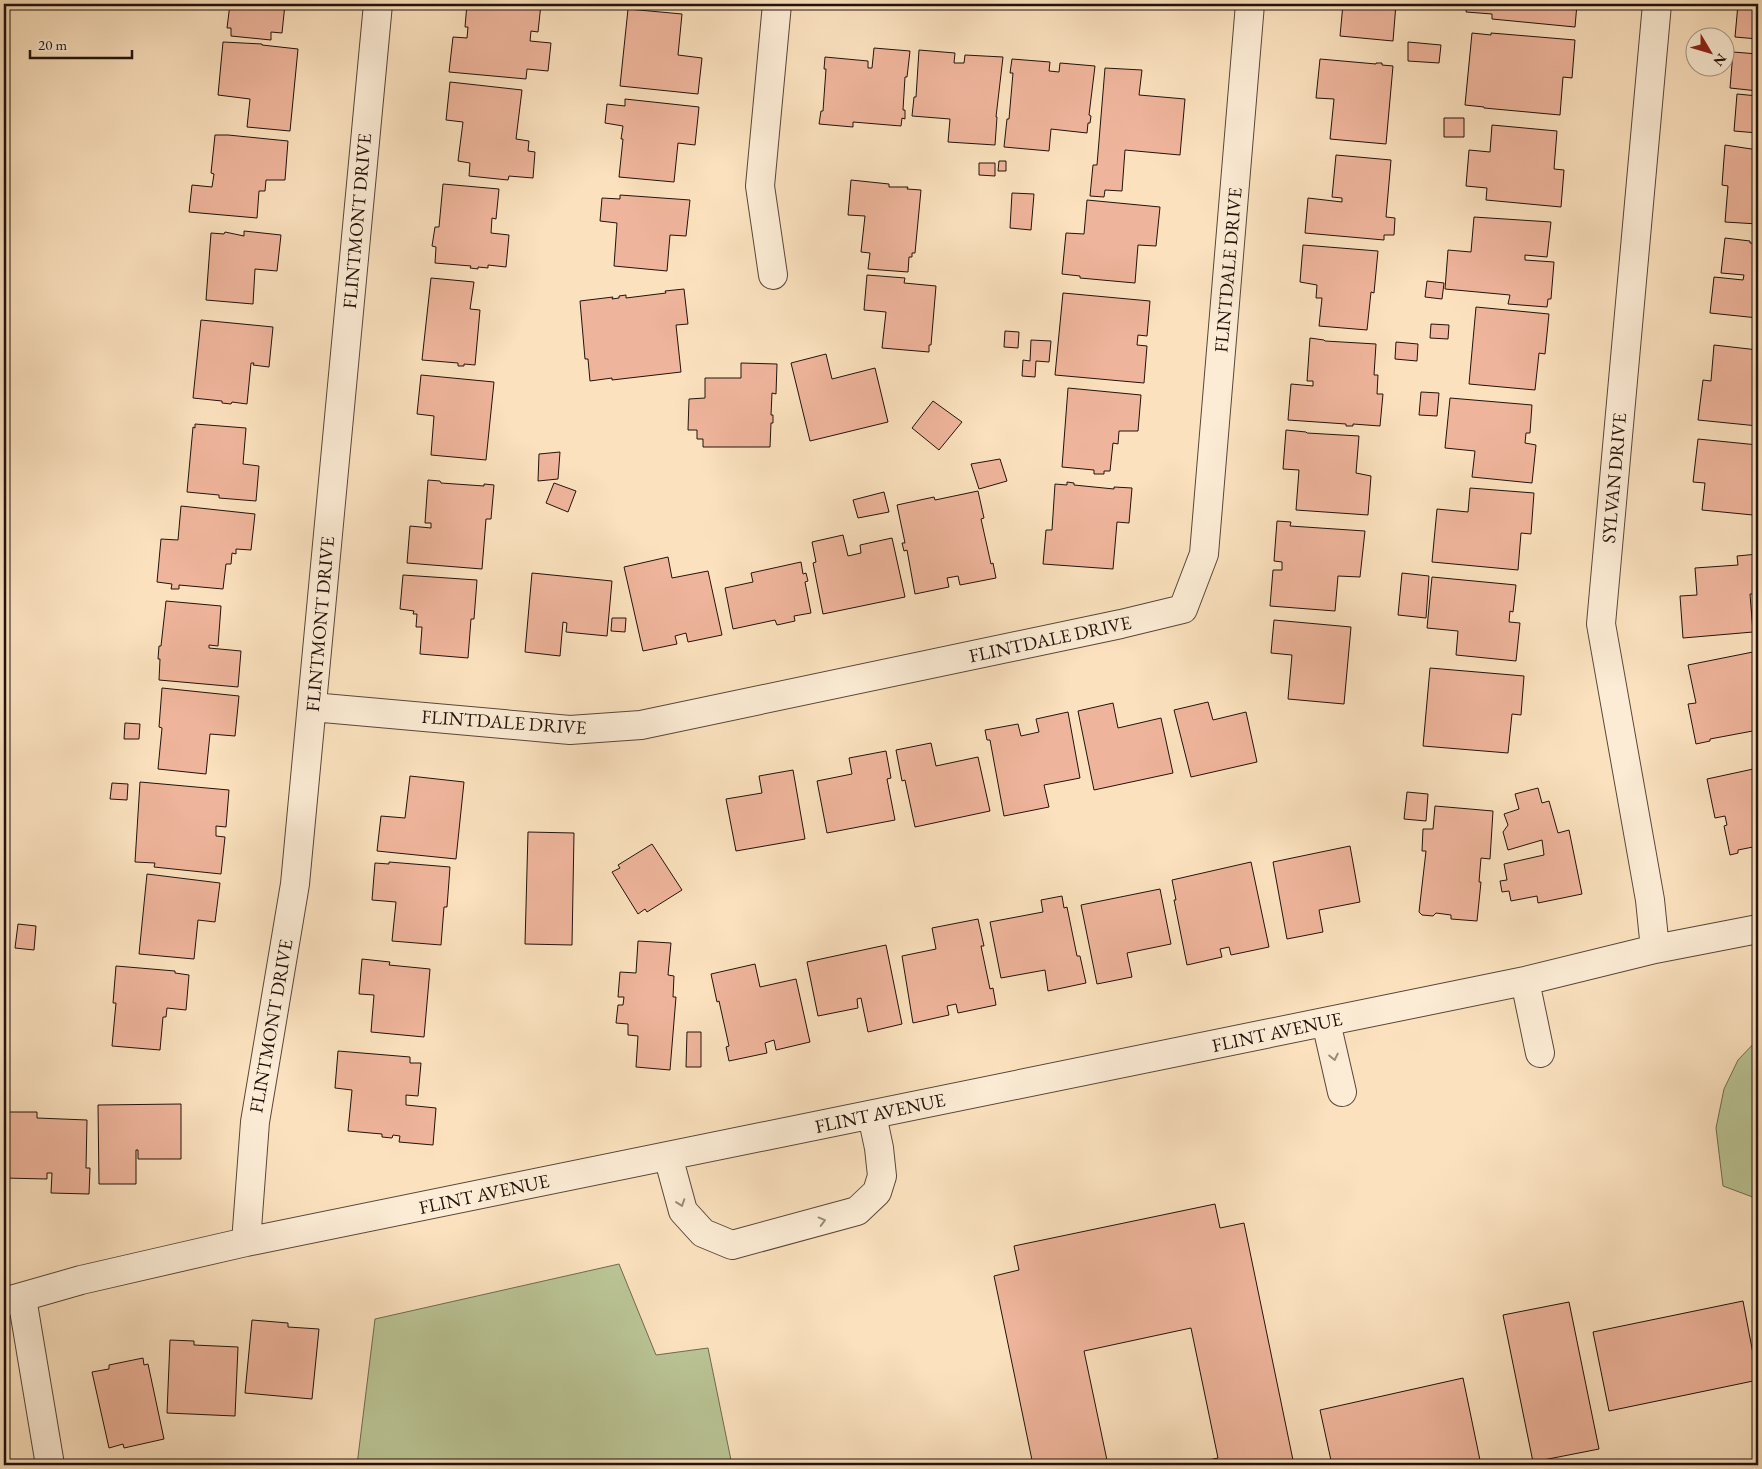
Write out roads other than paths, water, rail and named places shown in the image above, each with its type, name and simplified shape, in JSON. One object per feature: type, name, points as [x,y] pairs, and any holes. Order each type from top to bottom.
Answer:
[{"type":"street","name":"FLINTMONT DRIVE","points":[[246,1242],[254,1122],[295,884],[378,4]]},
{"type":"street","points":[[773,275],[760,186],[777,4]]},
{"type":"street","name":"SYLVAN DRIVE","points":[[1655,949],[1650,900],[1601,624],[1657,4]]},
{"type":"street","name":"FLINTDALE DRIVE","points":[[312,707],[570,730],[641,725],[1122,624],[1183,608],[1204,554],[1243,5]]},
{"type":"street","name":"FLINT AVENUE","points":[[13,1300],[81,1280],[246,1242],[1525,981],[1655,949],[1758,929]]},
{"type":"street","points":[[1525,981],[1540,1053]]},
{"type":"street","points":[[1326,1022],[1342,1092]]},
{"type":"street","points":[[668,1156],[683,1211],[703,1233],[732,1245],[857,1211],[877,1192],[882,1176],[879,1148],[872,1115]]},
{"type":"street","points":[[13,1300],[50,1465]]}]
